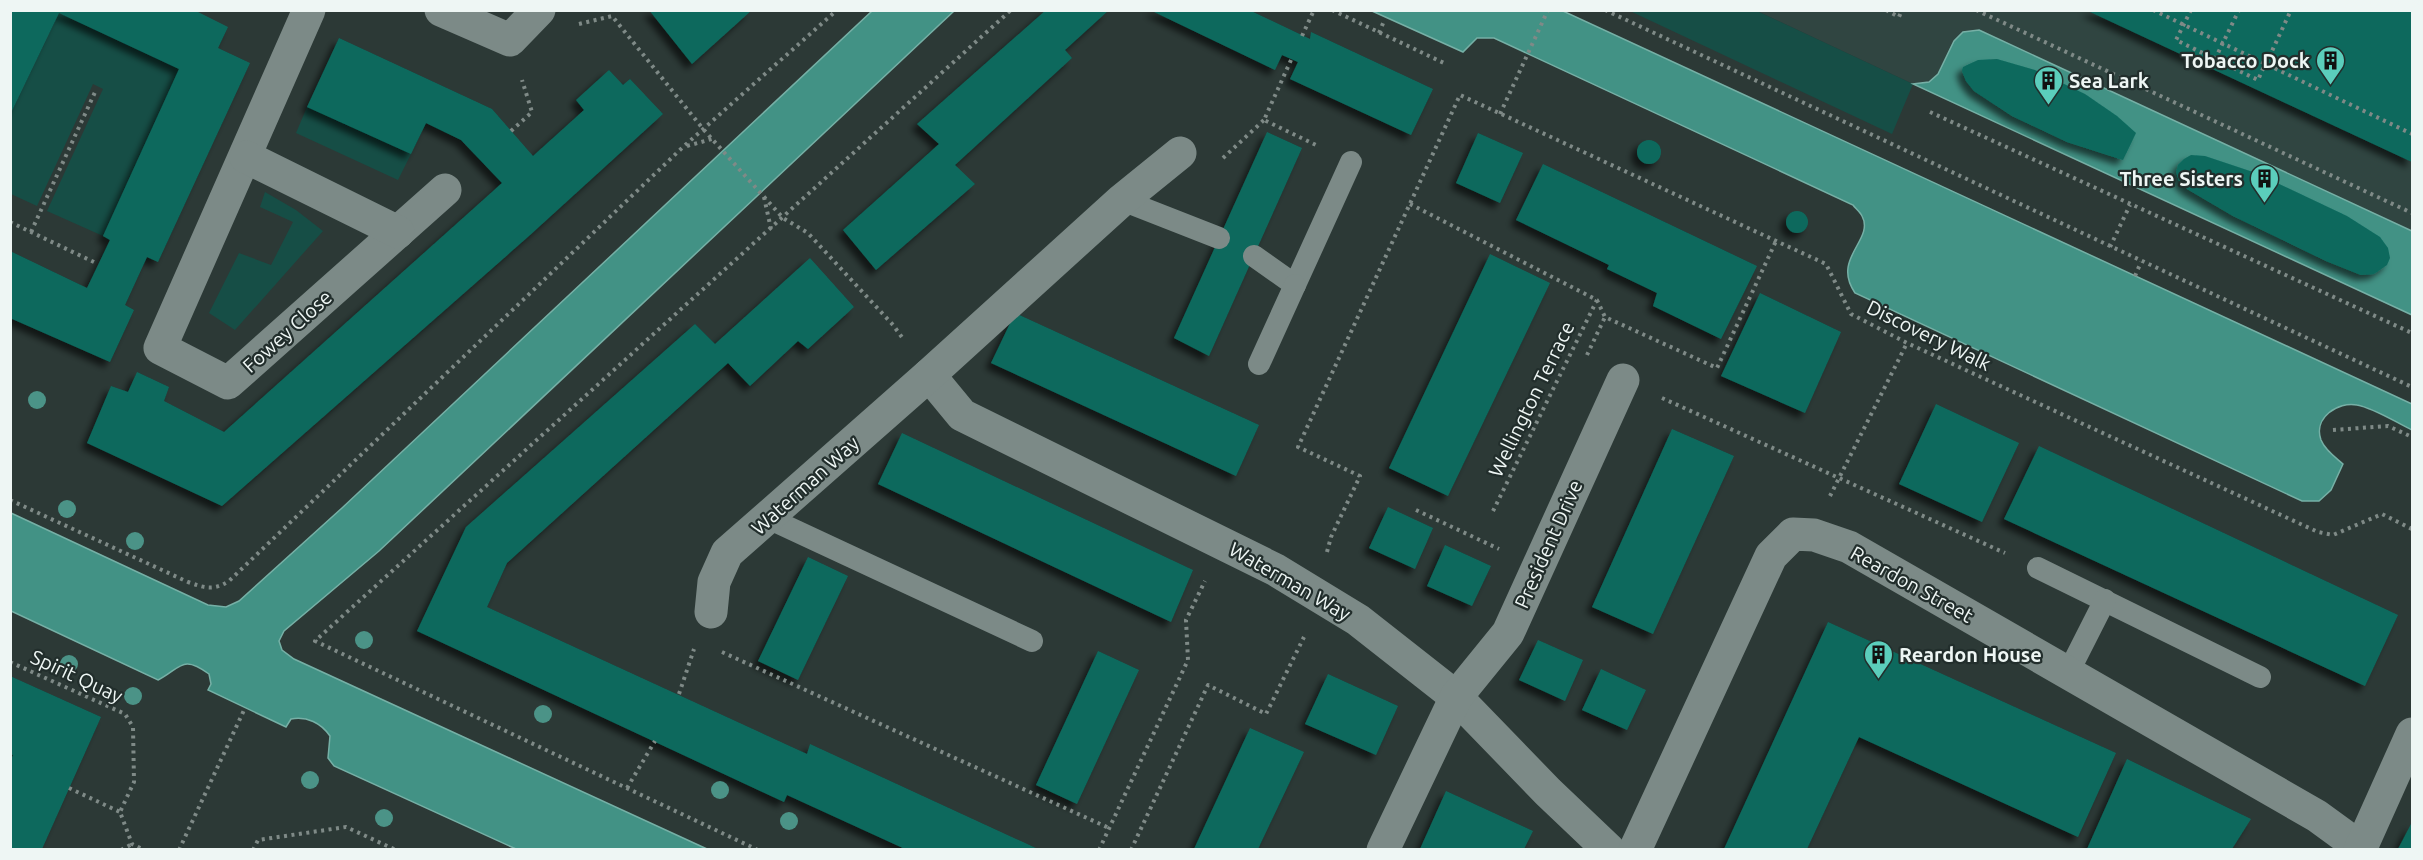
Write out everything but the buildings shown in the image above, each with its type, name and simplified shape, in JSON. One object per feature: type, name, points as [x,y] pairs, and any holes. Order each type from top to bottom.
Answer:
[{"type":"street","name":"Fowey Close","points":[[309,10],[160,348],[228,383],[445,190]]},
{"type":"street","points":[[441,10],[510,40],[539,10]]},
{"type":"street","name":"Waterman Way","points":[[711,612],[714,582],[727,554],[1122,200],[1180,153]]},
{"type":"street","points":[[246,157],[398,232]]},
{"type":"street","name":"Waterman Way","points":[[929,375],[962,415],[1276,570],[1358,620],[1456,697],[1548,792],[1609,849]]},
{"type":"street","name":"President Drive","points":[[1383,849],[1456,697],[1508,633],[1623,380]]},
{"type":"street","name":"Reardon Street","points":[[1635,849],[1771,556],[1793,534],[1814,535],[1849,547],[2317,816],[2361,849]]},
{"type":"street","points":[[2361,849],[2412,735]]},
{"type":"lane","points":[[1258,364],[1352,162]]},
{"type":"lane","points":[[1122,200],[1219,238]]},
{"type":"lane","points":[[1254,256],[1295,285]]},
{"type":"lane","points":[[768,518],[1032,641]]},
{"type":"lane","points":[[2038,568],[2260,677]]},
{"type":"lane","points":[[2068,673],[2105,600]]},
{"type":"path","points":[[10,500],[188,582],[202,587],[218,588],[229,581],[683,147],[837,10]]},
{"type":"path","points":[[758,849],[315,641],[1011,10]]},
{"type":"path","points":[[1302,36],[1314,10]]},
{"type":"path","points":[[1332,10],[1446,64]]},
{"type":"path","points":[[1500,114],[1548,10]]},
{"type":"path","points":[[1605,10],[2412,387]]},
{"type":"path","points":[[1886,10],[1899,17],[1902,10]]},
{"type":"path","points":[[1976,10],[2412,213]]},
{"type":"path","points":[[2153,10],[2265,64]]},
{"type":"path","points":[[2191,10],[2176,40],[2258,80],[2291,10]]},
{"type":"path","points":[[2215,59],[2239,10]]},
{"type":"path","points":[[578,24],[612,16],[704,130],[783,218],[808,233],[892,324],[929,375]]},
{"type":"path","points":[[1379,33],[1384,21]]},
{"type":"path","points":[[2184,25],[2412,134]]},
{"type":"path","points":[[1291,60],[1264,120],[1352,162]]},
{"type":"path","points":[[32,232],[96,90]]},
{"type":"path","name":"Discovery Walk","points":[[1410,204],[1460,95],[1826,264],[1851,314],[1907,343],[2318,532],[2333,535],[2382,514],[2412,529]]},
{"type":"path","points":[[511,131],[532,112]]},
{"type":"path","points":[[1930,112],[2412,333]]},
{"type":"path","points":[[683,147],[712,139]]},
{"type":"path","points":[[764,197],[771,229]]},
{"type":"path","points":[[1331,537],[1360,476],[1298,447],[1410,204],[1597,300],[1605,317],[1717,368],[1776,241]]},
{"type":"path","points":[[2110,247],[2130,205]]},
{"type":"path","points":[[10,222],[98,264]]},
{"type":"path","points":[[2135,276],[2141,262]]},
{"type":"path","name":"Wellington Terrace","points":[[1493,511],[1597,300]]},
{"type":"path","points":[[1584,363],[1605,317]]},
{"type":"path","points":[[1830,495],[1907,343]]},
{"type":"path","points":[[1623,380],[2038,568]]},
{"type":"path","points":[[2333,430],[2388,426],[2412,437]]},
{"type":"path","points":[[1416,510],[1538,568]]},
{"type":"path","points":[[1099,849],[1188,660],[1186,620],[1223,543]]},
{"type":"path","points":[[1131,849],[1208,685],[1266,714],[1306,633]]},
{"type":"path","points":[[718,650],[1109,828]]},
{"type":"path","name":"Spirit Quay","points":[[10,662],[125,714],[133,727],[134,782],[120,812]]},
{"type":"path","points":[[179,849],[245,708]]},
{"type":"path","points":[[627,788],[655,741]]},
{"type":"path","points":[[69,788],[120,812],[132,844],[144,849]]},
{"type":"path","points":[[253,849],[258,840],[346,827],[396,849]]},
{"type":"path","points":[[121,849],[132,844]]},
{"type":"shaded area","points":[[872,11],[954,11],[379,551],[284,631],[279,641],[282,650],[294,659],[707,849],[516,849],[334,766],[328,758],[330,736],[318,724],[297,718],[291,719],[286,727],[208,690],[211,684],[209,674],[200,668],[187,664],[182,665],[158,680],[11,611],[11,513],[208,605],[226,607],[239,601],[342,508]]},
{"type":"shaded area","points":[[1372,11],[1563,11],[2412,404],[2412,430],[2378,412],[2357,405],[2350,404],[2335,409],[2324,418],[2319,432],[2325,447],[2343,464],[2331,490],[2319,501],[2302,501],[1855,293],[1849,281],[1848,270],[1864,225],[1862,216],[1853,205],[1494,38],[1477,38],[1463,52]]},
{"type":"shaded area","points":[[1630,11],[1757,11],[1913,84],[1892,134]]},
{"type":"shaded area","points":[[1757,11],[2412,11],[2412,231],[1979,30],[1954,41],[1938,74],[1929,82],[1913,84]]},
{"type":"shaded area","points":[[59,13],[179,69],[103,236],[47,211],[103,89],[93,84],[37,206],[11,194],[10,115]]},
{"type":"shaded area","points":[[1979,30],[2412,231],[2412,315],[1913,84],[1929,82],[1938,74],[1954,41],[1963,32]]},
{"type":"shaded area","points":[[307,107],[411,154],[398,180],[296,133]]},
{"type":"shaded area","points":[[265,192],[296,210],[323,231],[235,330],[209,313],[239,253],[271,265],[293,222],[260,207]]},
{"type":"place","name":"Tobacco Dock","points":[[2331,86]]},
{"type":"place","name":"Sea Lark","points":[[2048,106]]},
{"type":"place","name":"Three Sisters","points":[[2264,204]]},
{"type":"place","name":"Reardon House","points":[[1878,680]]}]
